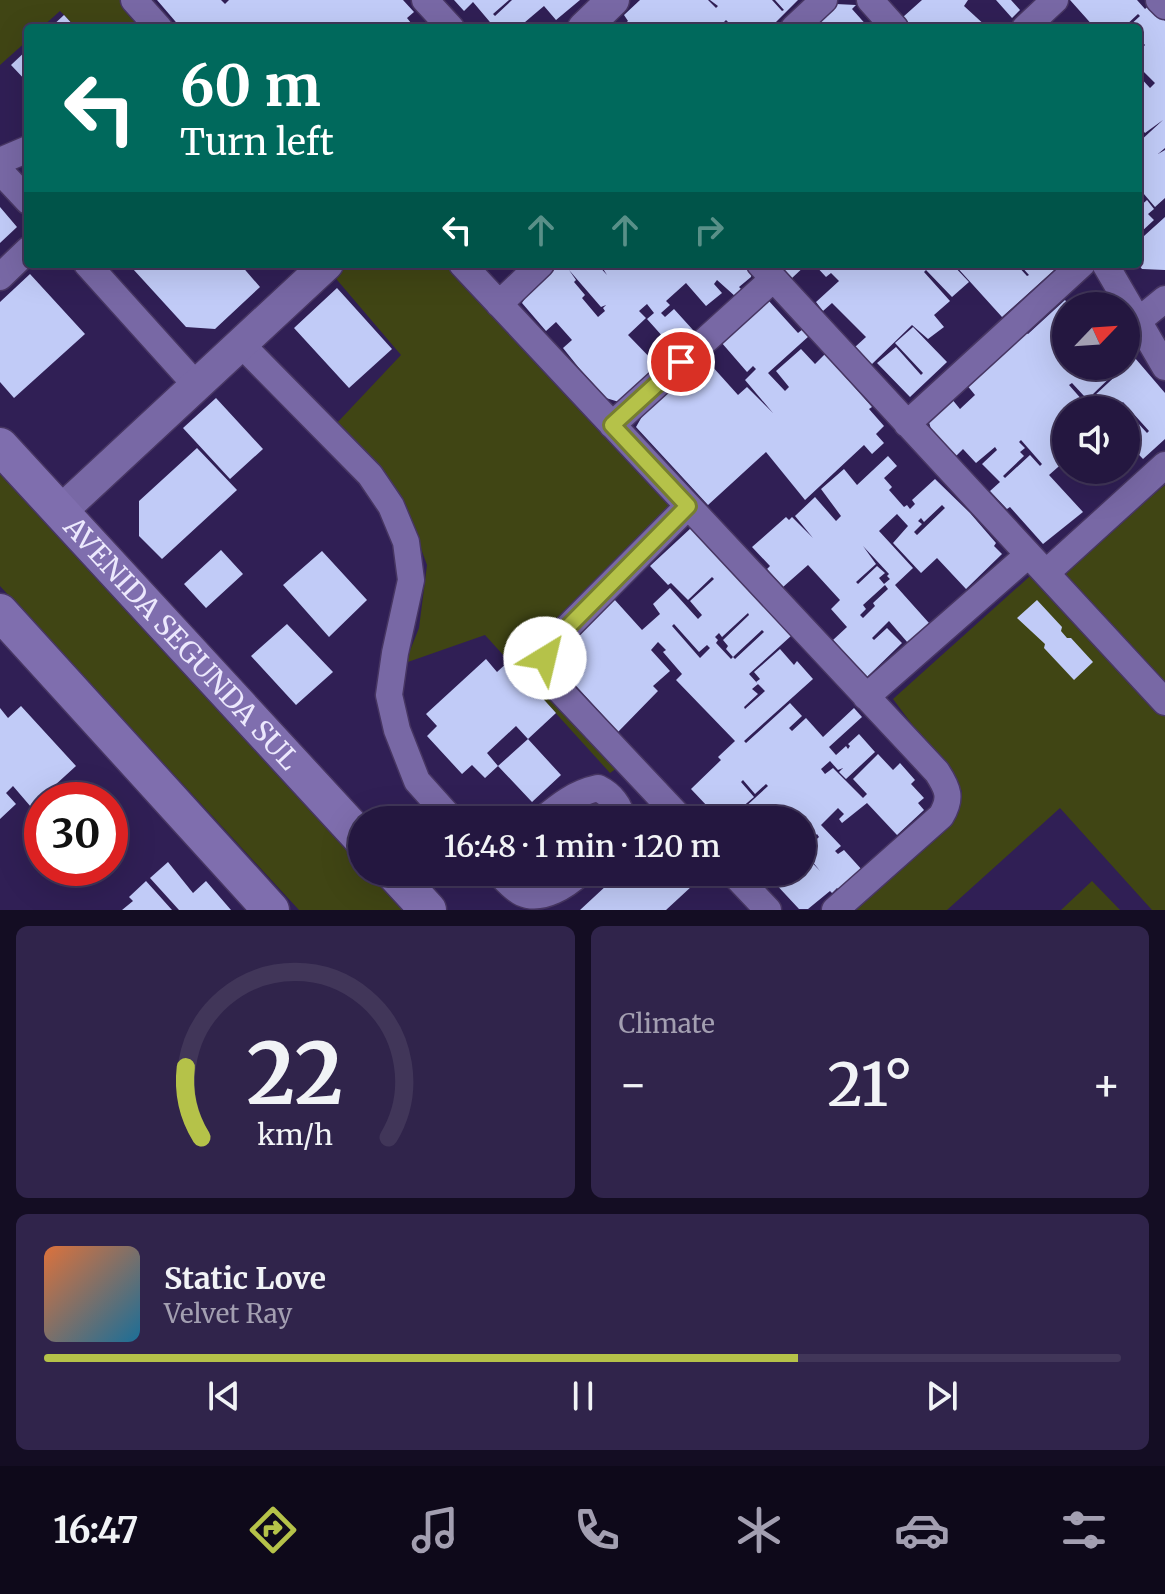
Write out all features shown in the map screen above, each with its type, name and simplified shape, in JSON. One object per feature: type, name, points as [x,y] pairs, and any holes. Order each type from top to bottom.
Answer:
[{"type":"main road","name":"AVENIDA SEGUNDA SUL","points":[[0,446],[348,824]]},
{"type":"main road","points":[[0,612],[271,910]]},
{"type":"main road","points":[[406,886],[428,910]]},
{"type":"street","points":[[134,0],[155,24]]},
{"type":"street","points":[[425,0],[447,24]]},
{"type":"street","points":[[588,24],[613,0]]},
{"type":"street","points":[[798,24],[824,0]]},
{"type":"street","points":[[870,0],[891,24]]},
{"type":"street","points":[[1029,24],[1055,0]]},
{"type":"street","points":[[1159,0],[1165,6]]},
{"type":"street","points":[[0,161],[24,151]]},
{"type":"street","points":[[0,171],[24,197]]},
{"type":"street","points":[[0,277],[24,254]]},
{"type":"street","points":[[93,268],[196,385]]},
{"type":"street","points":[[60,512],[323,268]]},
{"type":"street","points":[[466,268],[937,772],[949,795],[948,805],[941,816],[835,910]]},
{"type":"street","points":[[499,304],[537,268]]},
{"type":"street","points":[[907,424],[1078,268]]},
{"type":"street","points":[[1107,268],[1121,292]]},
{"type":"street","points":[[612,425],[766,271],[1165,702]]},
{"type":"street","points":[[1140,319],[1165,299]]},
{"type":"street","points":[[1140,324],[1165,367]]},
{"type":"street","points":[[241,344],[370,475],[391,506],[406,542],[411,580],[389,695],[397,730],[417,781],[439,806]]},
{"type":"street","points":[[866,697],[1165,465]]},
{"type":"street","points":[[669,806],[554,684],[545,658],[554,641],[688,506]]},
{"type":"street","points":[[609,793],[634,769]]},
{"type":"street","points":[[562,806],[583,791],[598,788],[609,793],[617,806]]},
{"type":"street","points":[[513,886],[527,895],[541,895],[562,886]]},
{"type":"street","points":[[745,886],[768,910]]},
{"type":"green space","points":[[0,0],[126,0],[147,24],[73,24],[60,11],[45,24],[24,24],[24,44],[0,65]]},
{"type":"green space","points":[[339,268],[453,268],[673,508],[524,660],[620,766],[610,773],[485,635],[405,663],[419,628],[427,565],[404,502],[335,425],[401,355],[332,274]]},
{"type":"green space","points":[[0,453],[348,841],[348,886],[389,886],[410,910],[299,910],[0,586]]},
{"type":"green space","points":[[1165,485],[1165,693],[1059,573]]},
{"type":"green space","points":[[1039,568],[1165,701],[1165,910],[1152,910],[1060,808],[947,910],[848,910],[955,817],[962,791],[893,699]]},
{"type":"green space","points":[[1092,881],[1120,910],[1061,910]]},
{"type":"building","points":[[157,0],[221,0],[225,4],[229,0],[403,0],[414,12],[407,18],[412,24],[178,24]]},
{"type":"building","points":[[454,0],[509,0],[493,14],[495,16],[512,0],[580,0],[556,20],[544,6],[523,24],[492,24],[473,2],[464,11]]},
{"type":"building","points":[[640,0],[708,0],[716,8],[718,6],[710,0],[772,0],[782,11],[775,0],[798,0],[774,24],[730,24],[726,20],[726,24],[625,24],[628,21],[624,15]]},
{"type":"building","points":[[922,0],[968,0],[964,6],[984,24],[909,24],[903,17]]},
{"type":"building","points":[[996,0],[1011,0],[1020,10],[1012,18]]},
{"type":"building","points":[[1070,0],[1137,0],[1145,9],[1150,5],[1165,21],[1165,148],[1158,154],[1165,150],[1165,198],[1155,207],[1142,192],[1142,139],[1163,120],[1145,133],[1142,130],[1142,79],[1150,88],[1155,83],[1142,70],[1142,48],[1145,45],[1142,44],[1142,24],[1131,24],[1140,16],[1138,14],[1127,24],[1091,24]]},
{"type":"building","points":[[836,4],[856,5],[852,9],[865,24],[816,24]]},
{"type":"building","points":[[64,15],[72,24],[54,24]]},
{"type":"building","points":[[24,53],[24,79],[11,65]]},
{"type":"building","points":[[1147,200],[1154,209],[1148,214],[1154,220],[1142,231],[1142,204]]},
{"type":"building","points":[[0,207],[17,227],[0,243]]},
{"type":"building","points":[[1165,217],[1165,270],[1142,269],[1142,233],[1144,236]]},
{"type":"building","points":[[243,268],[260,287],[215,329],[186,327],[133,269]]},
{"type":"building","points":[[553,268],[601,268],[607,275],[603,268],[748,268],[752,272],[751,277],[739,287],[743,291],[736,297],[717,280],[714,284],[722,293],[706,306],[686,283],[666,301],[670,305],[661,313],[665,317],[674,309],[693,330],[673,348],[647,319],[654,313],[647,304],[639,311],[646,318],[628,335],[659,367],[619,402],[606,398],[563,348],[572,340],[556,322],[546,331],[522,303],[532,287]],"holes":[[[569,270],[601,307],[606,305],[603,308],[605,311],[598,317],[582,298],[585,295]]]},
{"type":"building","points":[[783,268],[803,268],[792,278]]},
{"type":"building","points":[[818,268],[956,268],[969,282],[952,297],[926,270],[924,272],[950,301],[934,315],[944,327],[928,339],[912,325],[871,365],[855,347],[866,337],[832,303],[823,311],[816,302],[839,281],[831,273],[826,277]]},
{"type":"building","points":[[958,268],[1020,268],[1027,276],[1023,268],[1057,268],[1002,317]]},
{"type":"building","points":[[30,274],[85,334],[14,398],[0,382],[0,302]]},
{"type":"building","points":[[337,288],[392,349],[349,388],[294,328]]},
{"type":"building","points":[[768,300],[798,333],[803,329],[809,336],[768,373],[785,391],[789,387],[776,371],[801,349],[815,364],[825,354],[872,407],[869,409],[884,426],[876,434],[884,443],[872,454],[864,445],[805,500],[766,452],[708,505],[636,427],[644,413],[695,366],[702,374],[711,365],[738,395],[747,387],[773,413],[745,380],[756,369],[753,366],[747,372],[721,342]]},
{"type":"building","points":[[1052,312],[1052,380],[1108,380],[1094,396],[1084,396],[1072,383],[1069,385],[1079,396],[1052,396],[1052,472],[1049,475],[1052,484],[1057,484],[1083,512],[1043,544],[1010,507],[1007,509],[990,491],[1000,482],[982,464],[997,450],[995,447],[976,463],[963,449],[956,456],[931,429],[928,419],[951,398],[960,409],[975,395],[966,384],[1024,331],[1028,334]],"holes":[[[1021,440],[1042,464],[1040,466],[1030,455],[1005,478],[1003,476],[1024,456],[1020,452],[1025,448],[1019,442]]]},
{"type":"building","points":[[913,327],[947,362],[910,397],[877,363],[896,347],[921,375],[923,373],[895,343]]},
{"type":"building","points":[[1140,364],[1165,393],[1165,439],[1143,459],[1140,456],[1140,425],[1147,433],[1149,431],[1140,421],[1140,396],[1094,396],[1111,380],[1140,380]]},
{"type":"building","points":[[216,398],[263,449],[230,479],[183,428]]},
{"type":"building","points":[[197,448],[237,490],[162,559],[139,536],[139,501]]},
{"type":"building","points":[[888,456],[897,466],[884,478],[892,487],[889,490],[904,507],[907,505],[910,509],[915,504],[912,500],[935,479],[970,513],[1002,554],[966,589],[937,558],[921,573],[893,543],[908,526],[897,514],[879,531],[913,568],[895,585],[929,623],[908,643],[889,621],[872,638],[874,640],[887,628],[902,643],[867,677],[833,640],[847,627],[831,609],[840,600],[808,565],[783,587],[767,569],[770,566],[752,547],[786,517],[789,520],[792,517],[813,538],[795,516],[815,497],[836,521],[841,516],[821,489],[844,469],[857,485]],"holes":[[[942,505],[945,508],[917,535],[914,532],[922,524],[918,521],[921,518],[924,522]],[[863,546],[890,579],[884,584],[879,578],[885,573],[877,566],[858,584],[856,582],[876,564]],[[885,585],[888,589],[863,618],[860,615],[866,609],[863,605]]]},
{"type":"building","points":[[691,528],[791,636],[749,674],[756,682],[760,679],[754,672],[780,649],[794,665],[797,661],[813,679],[744,741],[746,743],[790,703],[802,716],[789,728],[792,731],[806,718],[823,737],[854,708],[862,717],[829,747],[836,755],[846,746],[848,749],[848,744],[859,734],[875,752],[846,779],[839,772],[843,768],[838,770],[830,761],[821,769],[825,774],[833,768],[863,798],[867,794],[853,779],[878,754],[893,770],[900,763],[915,780],[911,784],[924,798],[918,803],[924,810],[897,835],[867,803],[842,823],[839,819],[844,814],[838,808],[821,825],[841,846],[835,851],[838,854],[844,850],[863,871],[841,892],[837,888],[832,893],[830,891],[808,909],[799,909],[778,886],[816,886],[816,867],[820,871],[816,866],[816,840],[819,837],[816,835],[816,806],[746,806],[768,786],[766,784],[755,794],[743,780],[741,782],[754,797],[743,806],[707,806],[691,789],[721,760],[718,757],[735,741],[676,680],[682,674],[663,652],[666,650],[658,642],[651,650],[670,671],[653,686],[658,691],[618,732],[568,677],[573,673],[556,654],[614,599],[642,630],[660,614],[653,604],[670,588],[698,619],[702,615],[690,601],[714,579],[712,577],[688,600],[671,583],[668,585],[650,566]],"holes":[[[748,613],[723,640],[733,657],[731,659],[716,643],[718,640],[715,637],[719,633],[722,637]],[[674,624],[699,652],[707,645],[710,648],[700,658],[672,626]],[[762,630],[764,632],[735,659],[733,657]],[[758,684],[765,691],[745,709],[758,694],[752,689]]]},
{"type":"building","points":[[221,550],[243,574],[206,608],[184,584]]},
{"type":"building","points":[[322,551],[367,600],[329,637],[283,585]]},
{"type":"building","points":[[1037,600],[1062,627],[1061,631],[1067,638],[1071,638],[1093,662],[1074,680],[1044,648],[1045,644],[1017,618]]},
{"type":"building","points":[[287,624],[333,672],[296,705],[251,656]]},
{"type":"building","points":[[486,659],[497,672],[509,661],[556,713],[528,739],[516,726],[487,753],[498,766],[485,778],[472,765],[462,774],[427,736],[437,726],[426,714]]},
{"type":"building","points":[[21,706],[76,766],[58,782],[24,782],[24,799],[13,786],[6,793],[16,804],[0,819],[0,708],[8,718]]},
{"type":"building","points":[[528,739],[561,775],[532,802],[498,766]]},
{"type":"building","points":[[168,862],[193,893],[206,881],[231,910],[179,910],[150,878]]},
{"type":"building","points":[[146,881],[172,910],[122,910],[133,901],[129,897]]},
{"type":"building","points":[[606,886],[692,886],[666,910],[580,910]]},
{"type":"route","points":[[545,658],[554,641],[688,506],[612,425],[681,362]]}]
